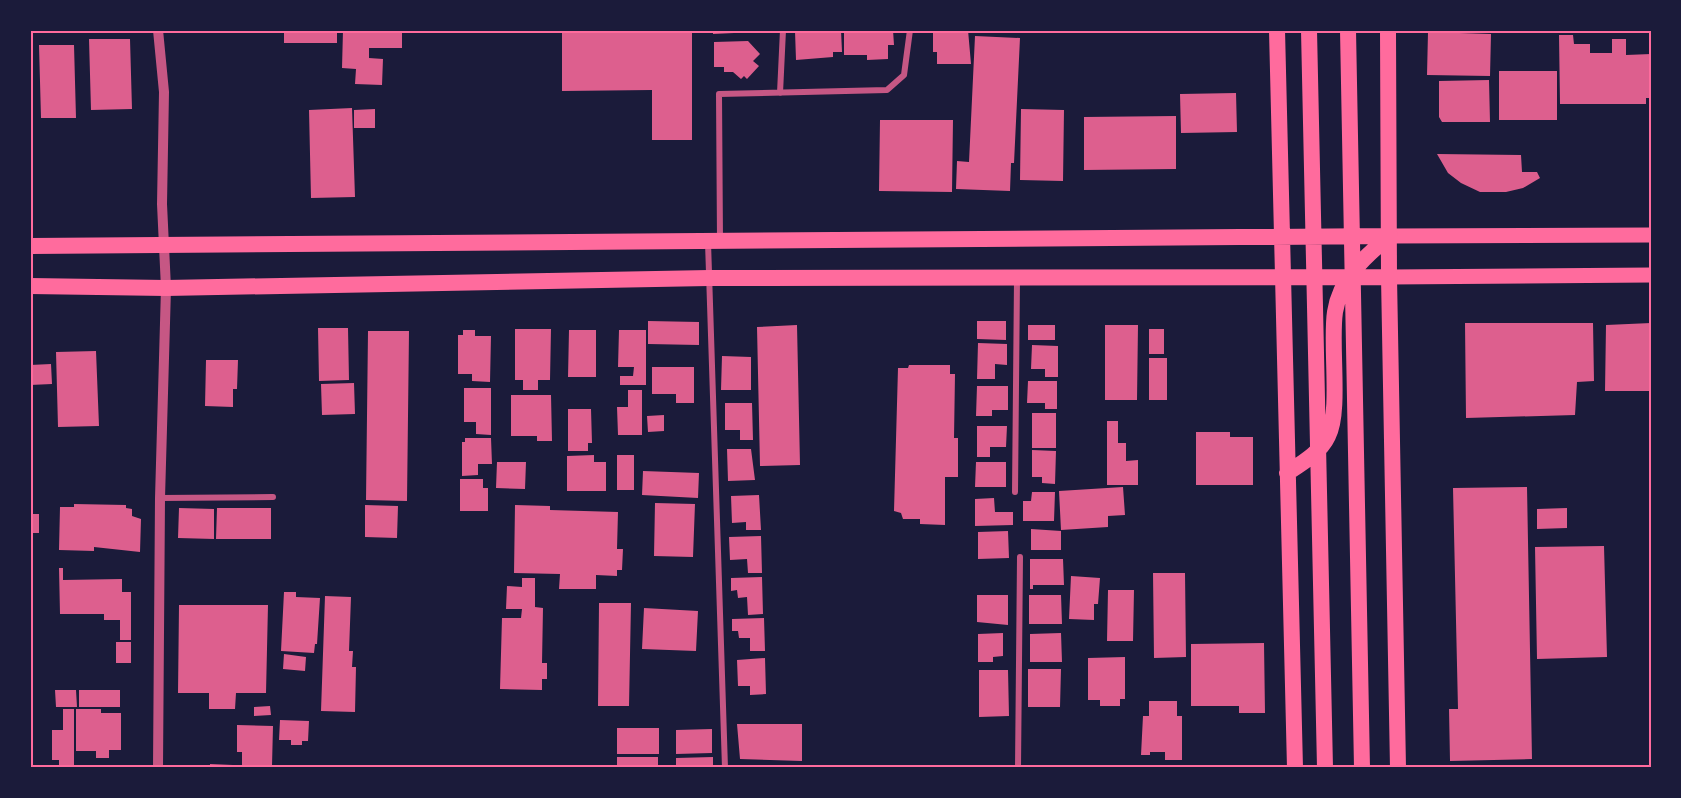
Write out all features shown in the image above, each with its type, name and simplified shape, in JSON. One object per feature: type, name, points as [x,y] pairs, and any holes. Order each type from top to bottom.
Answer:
[{"type":"highway","points":[[1277,30],[1295,768]]},
{"type":"highway","points":[[1309,30],[1325,768]]},
{"type":"highway","points":[[1348,30],[1362,768]]},
{"type":"highway","points":[[1388,30],[1389,277],[1398,768]]},
{"type":"highway","points":[[30,246],[1390,236]]},
{"type":"highway","points":[[1287,473],[1310,459],[1329,436],[1333,408],[1335,312],[1348,278],[1359,263],[1390,236]]},
{"type":"highway","points":[[30,286],[166,288],[709,278],[1389,277]]},
{"type":"main road","points":[[1390,236],[1651,235]]},
{"type":"main road","points":[[1389,277],[1651,275]]},
{"type":"street","points":[[158,30],[164,92],[162,204],[166,288],[160,498],[158,768]]},
{"type":"street","points":[[780,93],[783,30]]},
{"type":"street","points":[[725,768],[709,278],[714,241],[719,94],[887,90],[904,75],[910,30]]},
{"type":"street","points":[[1015,492],[1017,278]]},
{"type":"street","points":[[160,498],[273,497]]},
{"type":"street","points":[[1018,768],[1020,557]]},
{"type":"building","points":[[284,30],[337,30],[337,43],[284,43]]},
{"type":"building","points":[[343,30],[402,30],[402,48],[369,48],[369,58],[383,59],[382,85],[355,84],[356,69],[342,68]]},
{"type":"building","points":[[562,30],[692,30],[692,140],[652,140],[652,90],[562,91]]},
{"type":"building","points":[[713,30],[734,30],[734,33],[713,34]]},
{"type":"building","points":[[746,30],[764,30],[765,33],[746,33]]},
{"type":"building","points":[[841,30],[842,52],[833,52],[833,57],[796,60],[795,31]]},
{"type":"building","points":[[844,30],[893,30],[894,45],[888,45],[888,59],[867,60],[867,55],[844,55]]},
{"type":"building","points":[[933,30],[968,30],[971,64],[937,64],[937,52],[933,52]]},
{"type":"building","points":[[1428,32],[1491,34],[1490,76],[1427,75]]},
{"type":"building","points":[[1559,35],[1573,35],[1574,44],[1590,44],[1590,53],[1612,53],[1612,39],[1626,39],[1626,55],[1651,54],[1651,98],[1646,98],[1646,104],[1560,104]]},
{"type":"building","points":[[975,36],[1020,38],[1014,163],[1011,163],[1010,191],[956,189],[957,161],[969,162]]},
{"type":"building","points":[[89,39],[130,39],[132,109],[91,110]]},
{"type":"building","points":[[748,41],[760,54],[753,61],[759,66],[747,79],[744,76],[741,79],[733,72],[724,72],[724,67],[714,67],[714,42]]},
{"type":"building","points":[[39,45],[74,45],[76,118],[41,118]]},
{"type":"building","points":[[1499,71],[1557,71],[1557,120],[1499,120]]},
{"type":"building","points":[[1489,80],[1490,122],[1442,122],[1439,117],[1439,81]]},
{"type":"building","points":[[1236,93],[1237,132],[1181,133],[1180,94]]},
{"type":"building","points":[[352,108],[355,197],[311,198],[309,110]]},
{"type":"building","points":[[375,109],[375,128],[354,128],[354,110]]},
{"type":"building","points":[[1021,109],[1064,110],[1063,181],[1020,180]]},
{"type":"building","points":[[1176,116],[1176,169],[1084,170],[1084,117]]},
{"type":"building","points":[[880,120],[953,120],[952,192],[879,191]]},
{"type":"building","points":[[1437,154],[1521,155],[1522,172],[1537,172],[1540,178],[1523,188],[1506,192],[1480,192],[1461,183],[1448,173]]},
{"type":"building","points":[[648,321],[699,322],[699,345],[648,344]]},
{"type":"building","points":[[977,321],[1006,321],[1006,340],[977,339]]},
{"type":"building","points":[[1465,323],[1593,323],[1594,381],[1577,382],[1575,415],[1466,418]]},
{"type":"building","points":[[1651,323],[1650,391],[1605,391],[1606,325]]},
{"type":"building","points":[[797,325],[800,465],[760,466],[757,327]]},
{"type":"building","points":[[1028,325],[1055,325],[1055,340],[1028,340]]},
{"type":"building","points":[[1105,325],[1138,325],[1137,400],[1105,400]]},
{"type":"building","points":[[318,328],[348,328],[349,380],[319,381]]},
{"type":"building","points":[[515,329],[551,329],[550,380],[538,380],[538,390],[523,390],[523,380],[515,380]]},
{"type":"building","points":[[1149,329],[1164,329],[1164,354],[1149,354]]},
{"type":"building","points":[[463,330],[475,330],[475,336],[491,336],[490,382],[472,381],[472,374],[458,374],[458,335],[463,335]]},
{"type":"building","points":[[569,330],[596,330],[596,377],[568,377]]},
{"type":"building","points":[[619,330],[646,330],[646,385],[620,385],[620,376],[633,376],[634,367],[618,367]]},
{"type":"building","points":[[368,331],[409,331],[407,501],[366,500]]},
{"type":"building","points":[[978,343],[1007,344],[1007,365],[995,364],[995,379],[977,379]]},
{"type":"building","points":[[1032,345],[1058,346],[1058,377],[1045,377],[1045,369],[1031,369]]},
{"type":"building","points":[[96,351],[99,426],[58,427],[56,352]]},
{"type":"building","points":[[722,356],[751,357],[751,390],[721,390]]},
{"type":"building","points":[[1149,358],[1167,358],[1167,400],[1149,400]]},
{"type":"building","points":[[206,360],[238,360],[237,389],[233,389],[233,407],[205,406]]},
{"type":"building","points":[[51,364],[52,384],[30,385],[30,365]]},
{"type":"building","points":[[909,365],[950,365],[950,374],[955,374],[954,438],[958,438],[958,477],[945,477],[945,525],[920,524],[920,519],[903,519],[901,513],[894,511],[898,368],[908,368]]},
{"type":"building","points":[[652,367],[694,367],[694,403],[676,403],[676,394],[652,394]]},
{"type":"building","points":[[1028,381],[1057,381],[1057,409],[1045,409],[1045,403],[1027,403]]},
{"type":"building","points":[[354,383],[355,414],[322,415],[321,384]]},
{"type":"building","points":[[977,386],[1008,386],[1008,410],[992,410],[992,416],[976,416]]},
{"type":"building","points":[[464,388],[491,388],[491,435],[476,434],[476,422],[464,422]]},
{"type":"building","points":[[628,390],[642,390],[642,435],[618,435],[617,407],[628,407]]},
{"type":"building","points":[[511,395],[551,395],[552,441],[537,441],[537,436],[511,436]]},
{"type":"building","points":[[725,403],[752,403],[753,440],[740,440],[740,430],[725,430]]},
{"type":"building","points":[[568,409],[591,409],[592,443],[588,443],[588,451],[568,451]]},
{"type":"building","points":[[1032,413],[1056,413],[1056,448],[1032,448]]},
{"type":"building","points":[[664,415],[664,431],[648,432],[647,416]]},
{"type":"building","points":[[1107,421],[1118,421],[1118,443],[1126,443],[1126,461],[1138,460],[1138,485],[1107,485]]},
{"type":"building","points":[[977,426],[1007,426],[1006,447],[990,447],[990,457],[977,457]]},
{"type":"building","points":[[1196,432],[1230,432],[1230,437],[1253,437],[1253,485],[1196,485]]},
{"type":"building","points":[[465,438],[491,438],[492,464],[478,464],[478,475],[462,476],[462,442],[465,442]]},
{"type":"building","points":[[727,449],[751,449],[755,480],[728,481]]},
{"type":"building","points":[[1032,450],[1056,451],[1055,484],[1042,483],[1042,477],[1032,477]]},
{"type":"building","points":[[594,455],[594,462],[606,462],[606,491],[567,491],[567,456]]},
{"type":"building","points":[[617,455],[634,455],[634,490],[617,490]]},
{"type":"building","points":[[497,462],[526,462],[525,489],[496,488]]},
{"type":"building","points":[[976,462],[1006,462],[1006,487],[975,487]]},
{"type":"building","points":[[643,471],[699,473],[698,498],[642,495]]},
{"type":"building","points":[[460,479],[483,479],[483,488],[488,488],[488,511],[460,511]]},
{"type":"building","points":[[1123,487],[1125,515],[1108,516],[1108,527],[1061,530],[1059,491]]},
{"type":"building","points":[[1527,487],[1532,759],[1450,761],[1449,709],[1458,709],[1453,488]]},
{"type":"building","points":[[1032,492],[1055,492],[1054,521],[1023,521],[1023,501],[1031,501]]},
{"type":"building","points":[[759,495],[761,530],[746,530],[746,522],[732,523],[731,496]]},
{"type":"building","points":[[994,498],[995,512],[1013,512],[1013,525],[975,526],[975,499]]},
{"type":"building","points":[[655,503],[695,504],[693,557],[654,556]]},
{"type":"building","points":[[74,504],[126,505],[126,508],[132,509],[132,516],[141,519],[140,552],[94,547],[94,551],[59,550],[60,507],[74,507]]},
{"type":"building","points":[[365,505],[398,506],[397,538],[365,537]]},
{"type":"building","points":[[515,505],[550,506],[550,510],[618,512],[617,549],[623,549],[622,570],[617,570],[617,576],[596,575],[596,589],[559,589],[560,574],[514,573]]},
{"type":"building","points":[[179,508],[214,509],[214,539],[178,538]]},
{"type":"building","points":[[217,508],[271,508],[271,539],[216,539]]},
{"type":"building","points":[[1567,508],[1567,528],[1537,529],[1537,509]]},
{"type":"building","points":[[30,514],[39,514],[39,533],[30,533]]},
{"type":"building","points":[[1031,529],[1061,531],[1061,550],[1031,550]]},
{"type":"building","points":[[1008,531],[1009,558],[978,559],[978,532]]},
{"type":"building","points":[[761,536],[762,573],[748,573],[747,559],[730,560],[729,537]]},
{"type":"building","points":[[1604,546],[1607,657],[1537,659],[1535,547]]},
{"type":"building","points":[[1030,559],[1063,559],[1064,585],[1033,585],[1033,589],[1030,589]]},
{"type":"building","points":[[59,568],[63,568],[63,580],[122,579],[122,592],[131,592],[131,640],[120,640],[120,620],[104,620],[104,614],[60,614]]},
{"type":"building","points":[[1153,573],[1185,573],[1186,657],[1154,658]]},
{"type":"building","points":[[1071,576],[1100,578],[1098,604],[1094,604],[1094,620],[1069,619]]},
{"type":"building","points":[[762,577],[763,614],[748,615],[747,597],[738,598],[737,590],[731,591],[731,578]]},
{"type":"building","points":[[522,578],[535,578],[535,607],[543,608],[542,663],[547,663],[547,679],[542,679],[542,690],[500,689],[502,618],[521,618],[522,609],[506,609],[507,586],[522,587]]},
{"type":"building","points":[[1108,590],[1134,590],[1133,641],[1107,641]]},
{"type":"building","points":[[284,592],[296,592],[296,597],[320,598],[317,644],[315,644],[314,653],[281,651]]},
{"type":"building","points":[[977,595],[1008,595],[1008,625],[977,622]]},
{"type":"building","points":[[1029,595],[1061,595],[1062,624],[1029,624]]},
{"type":"building","points":[[325,596],[351,597],[349,651],[353,651],[352,667],[356,667],[355,712],[321,711]]},
{"type":"building","points":[[599,603],[631,603],[629,706],[598,706]]},
{"type":"building","points":[[179,605],[268,605],[266,693],[236,693],[235,709],[209,709],[209,693],[178,693]]},
{"type":"building","points":[[644,608],[698,611],[696,651],[642,649]]},
{"type":"building","points":[[764,618],[765,651],[750,651],[750,638],[739,638],[738,631],[732,631],[732,619]]},
{"type":"building","points":[[1003,633],[1003,656],[993,657],[993,662],[978,662],[978,634]]},
{"type":"building","points":[[1061,633],[1062,662],[1030,662],[1030,634]]},
{"type":"building","points":[[116,642],[131,642],[131,663],[116,663]]},
{"type":"building","points":[[1264,643],[1265,713],[1239,713],[1239,706],[1191,706],[1191,644]]},
{"type":"building","points":[[284,654],[306,657],[305,671],[283,669]]},
{"type":"building","points":[[1125,657],[1125,699],[1120,699],[1120,706],[1100,706],[1100,700],[1088,700],[1088,658]]},
{"type":"building","points":[[765,658],[766,694],[750,695],[750,686],[738,686],[737,660]]},
{"type":"building","points":[[1028,669],[1061,669],[1060,707],[1028,707]]},
{"type":"building","points":[[979,670],[1008,670],[1009,716],[979,717]]},
{"type":"building","points":[[55,690],[76,690],[77,707],[56,707]]},
{"type":"building","points":[[79,690],[120,690],[120,707],[79,707]]},
{"type":"building","points":[[1149,701],[1177,701],[1177,716],[1182,716],[1182,760],[1165,760],[1165,752],[1150,752],[1150,755],[1141,755],[1143,716],[1149,716]]},
{"type":"building","points":[[270,706],[271,715],[254,716],[254,707]]},
{"type":"building","points":[[63,709],[74,709],[74,768],[59,768],[59,760],[52,760],[52,730],[63,730]]},
{"type":"building","points":[[76,709],[101,709],[101,713],[121,713],[121,750],[109,750],[109,758],[96,758],[96,751],[76,751]]},
{"type":"building","points":[[280,720],[309,721],[308,741],[302,741],[302,745],[291,745],[291,740],[279,740]]},
{"type":"building","points":[[737,724],[802,724],[802,761],[740,759]]},
{"type":"building","points":[[237,725],[273,726],[272,766],[242,766],[242,752],[237,752]]},
{"type":"building","points":[[617,728],[659,728],[659,754],[617,754]]},
{"type":"building","points":[[712,729],[712,753],[676,754],[676,730]]},
{"type":"building","points":[[617,757],[658,757],[658,768],[617,768]]},
{"type":"building","points":[[713,757],[713,768],[676,768],[676,758]]},
{"type":"building","points":[[210,764],[233,765],[233,768],[210,768]]}]
